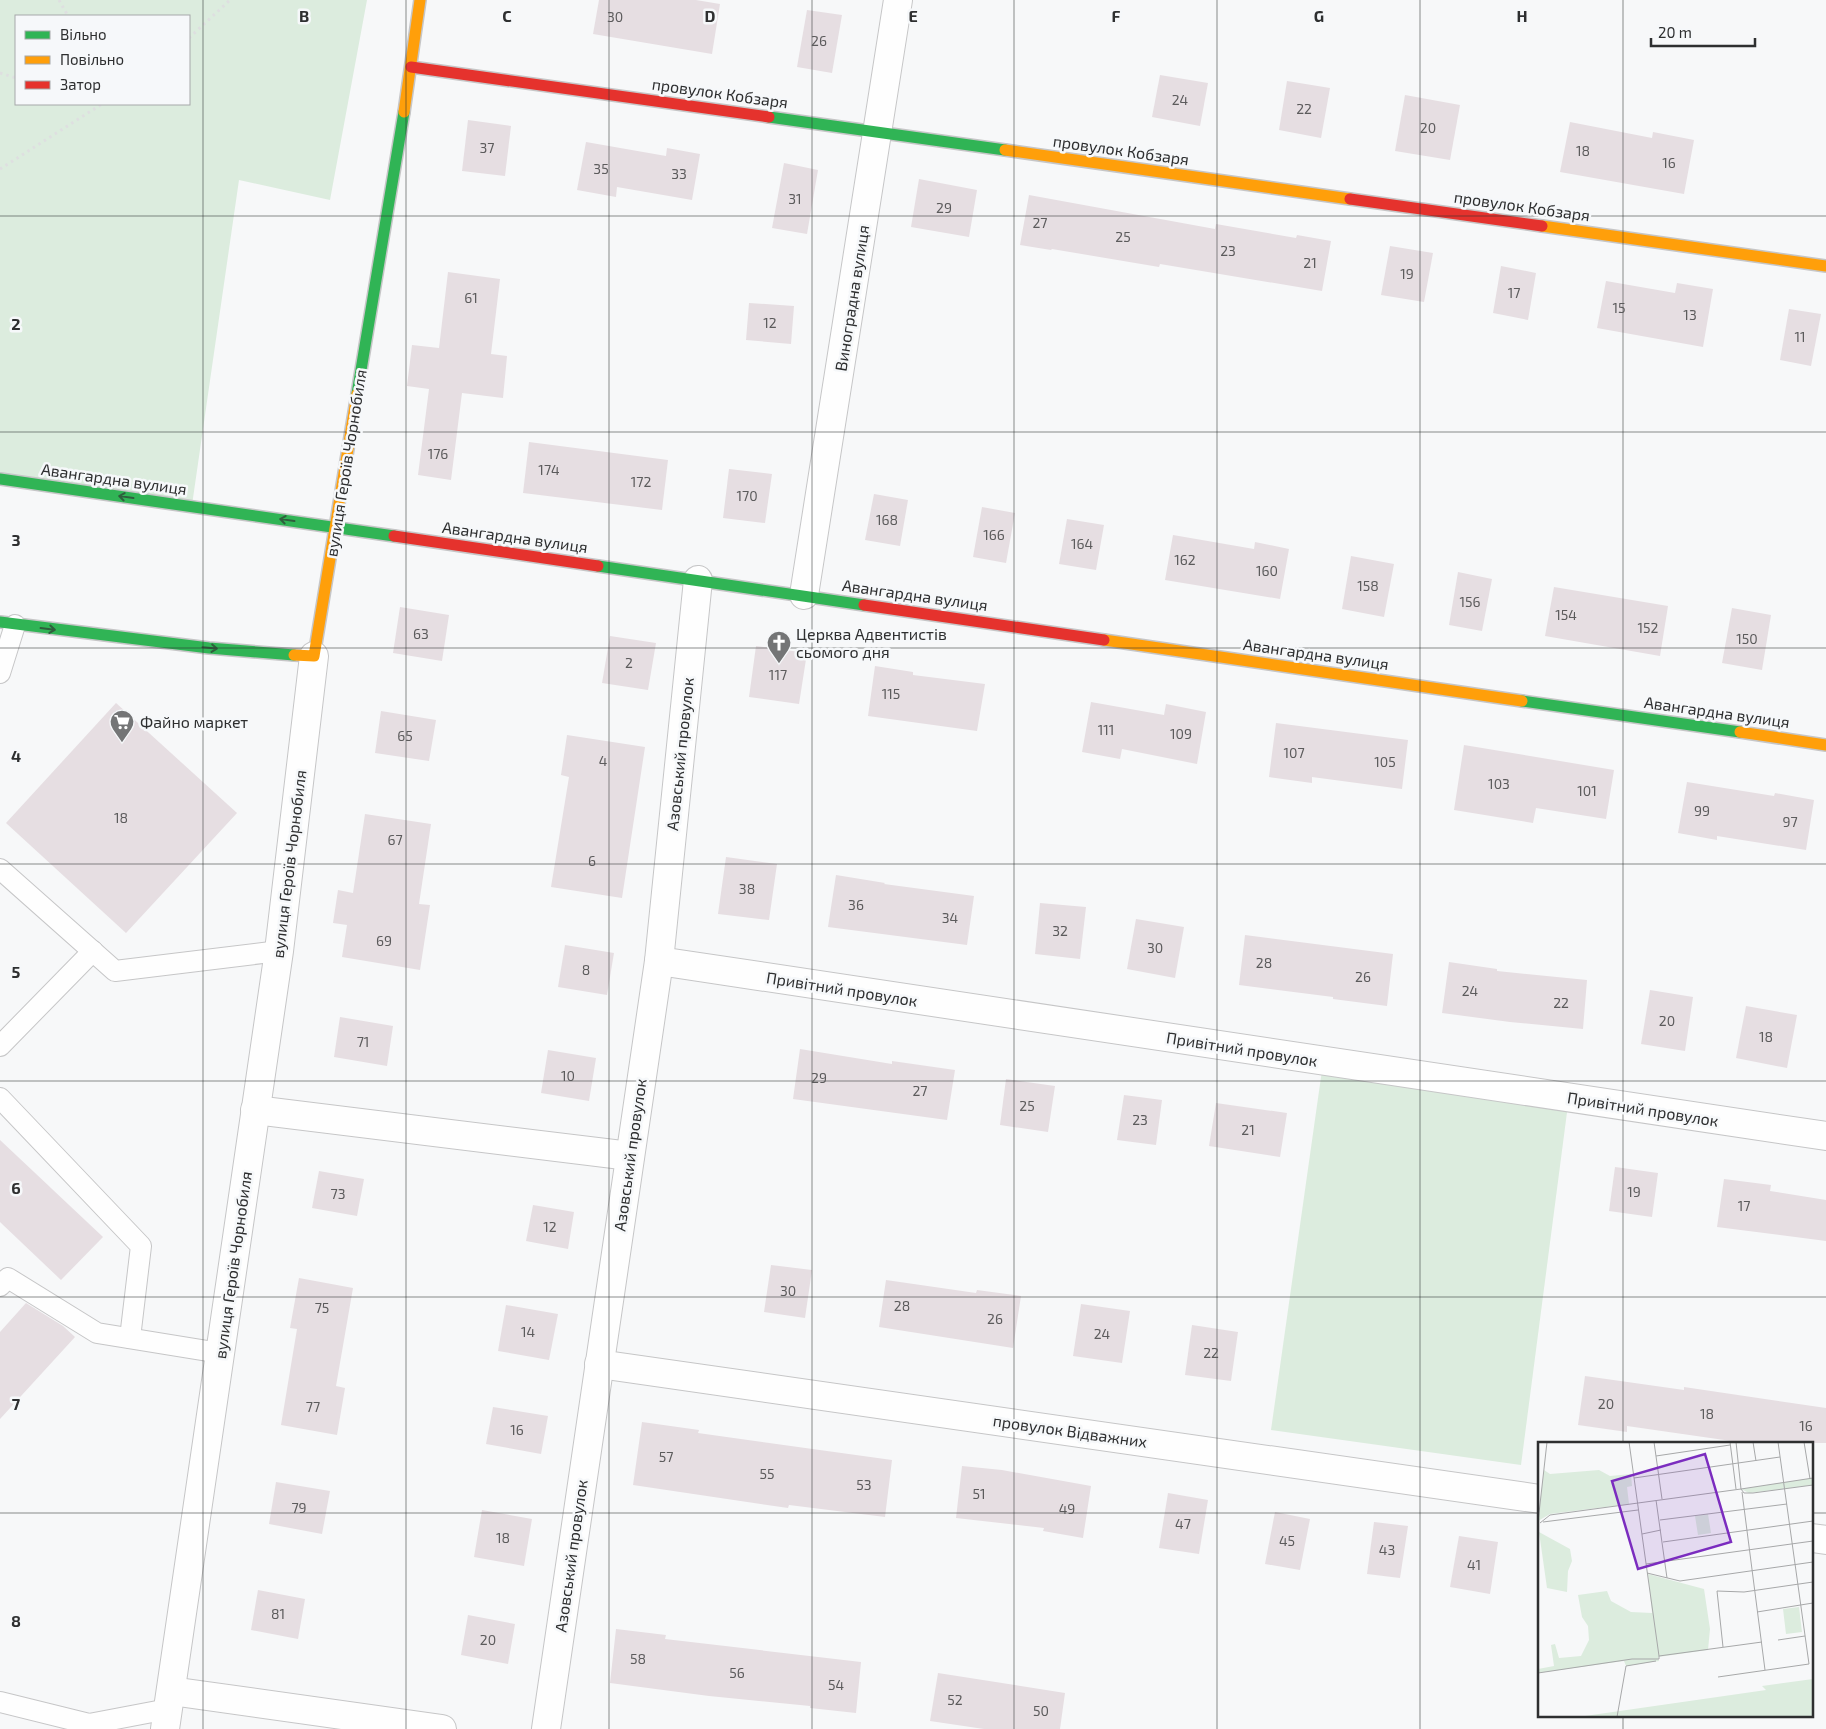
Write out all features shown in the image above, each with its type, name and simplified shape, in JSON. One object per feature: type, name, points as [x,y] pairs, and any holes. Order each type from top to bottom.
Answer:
[{"type":"street","name":"вулиця Героїв Чорнобиля","points":[[168,1710],[255,1110],[280,951],[314,656],[411,67],[420,0]]},
{"type":"street","name":"Виноградна вулиця","points":[[804,595],[898,0]]},
{"type":"street","name":"провулок Кобзаря","points":[[411,67],[1826,266]]},
{"type":"street","name":"Авангардна вулиця","points":[[0,479],[1826,745]]},
{"type":"street","name":"Азовський провулок","points":[[546,1729],[659,962],[698,580]]},
{"type":"street","points":[[7,624],[209,648],[314,656]]},
{"type":"street","name":"Привітний провулок","points":[[659,962],[1826,1136]]},
{"type":"street","points":[[255,1110],[630,1156]]},
{"type":"street","name":"провулок Відважних","points":[[599,1364],[1538,1499]]},
{"type":"street","points":[[168,1710],[442,1729]]},
{"type":"lane","points":[[0,673],[7,624]]},
{"type":"lane","points":[[0,869],[115,971],[280,951]]},
{"type":"lane","points":[[0,1046],[93,951]]},
{"type":"lane","points":[[0,1098],[141,1246],[130,1338]]},
{"type":"lane","points":[[0,1286],[8,1278],[97,1333],[220,1353]]},
{"type":"lane","points":[[0,1702],[71,1724],[90,1724],[168,1710]]},
{"type":"path","points":[[59,0],[67,15]]},
{"type":"path","points":[[190,37],[230,0]]},
{"type":"path","points":[[0,73],[15,78]]},
{"type":"path","points":[[0,169],[100,105]]},
{"type":"green space","points":[[0,0],[367,0],[330,200],[239,180],[192,505],[0,475]]},
{"type":"green space","points":[[1323,1063],[1569,1097],[1521,1465],[1271,1430]]},
{"type":"building","points":[[599,0],[696,0],[720,4],[712,54],[593,34]]},
{"type":"building","points":[[807,10],[842,15],[832,73],[797,67]]},
{"type":"building","points":[[1160,75],[1208,83],[1200,126],[1152,117]]},
{"type":"building","points":[[1287,81],[1330,88],[1321,138],[1279,130]]},
{"type":"building","points":[[1405,95],[1460,105],[1450,160],[1395,151]]},
{"type":"building","points":[[468,120],[511,126],[505,176],[462,171]]},
{"type":"building","points":[[1570,122],[1652,138],[1653,132],[1694,140],[1684,194],[1560,172]]},
{"type":"building","points":[[586,142],[666,156],[667,148],[700,154],[692,200],[617,187],[616,197],[577,190]]},
{"type":"building","points":[[784,163],[818,170],[807,234],[772,228]]},
{"type":"building","points":[[919,179],[977,190],[969,237],[911,227]]},
{"type":"building","points":[[1029,195],[1215,229],[1216,224],[1296,238],[1297,235],[1331,241],[1322,291],[1160,264],[1159,267],[1020,245]]},
{"type":"building","points":[[1390,246],[1433,253],[1424,302],[1381,295]]},
{"type":"building","points":[[1501,266],[1536,273],[1528,320],[1493,313]]},
{"type":"building","points":[[448,272],[500,279],[491,354],[507,356],[503,398],[462,393],[451,480],[418,475],[429,389],[407,386],[412,345],[439,348]]},
{"type":"building","points":[[1606,281],[1675,293],[1677,283],[1713,289],[1703,347],[1597,328]]},
{"type":"building","points":[[749,303],[794,306],[791,344],[746,340]]},
{"type":"building","points":[[1789,309],[1821,314],[1811,366],[1780,360]]},
{"type":"building","points":[[529,442],[668,460],[662,510],[523,493]]},
{"type":"building","points":[[729,469],[772,474],[765,523],[723,518]]},
{"type":"building","points":[[874,494],[908,500],[900,546],[865,540]]},
{"type":"building","points":[[982,507],[1015,513],[1006,563],[973,557]]},
{"type":"building","points":[[1067,519],[1104,525],[1096,570],[1059,564]]},
{"type":"building","points":[[1173,535],[1254,549],[1255,542],[1289,549],[1280,599],[1165,580]]},
{"type":"building","points":[[1351,556],[1394,564],[1384,617],[1342,609]]},
{"type":"building","points":[[1458,572],[1492,579],[1482,631],[1449,625]]},
{"type":"building","points":[[1554,587],[1668,606],[1660,656],[1545,636]]},
{"type":"building","points":[[400,607],[449,615],[442,661],[393,653]]},
{"type":"building","points":[[1732,608],[1771,615],[1762,670],[1722,663]]},
{"type":"building","points":[[610,636],[656,643],[648,690],[602,683]]},
{"type":"building","points":[[756,646],[807,653],[799,704],[749,697]]},
{"type":"building","points":[[875,666],[913,672],[913,675],[985,684],[977,731],[868,716]]},
{"type":"building","points":[[1091,702],[1164,715],[1166,704],[1206,712],[1197,764],[1122,749],[1120,759],[1082,752]]},
{"type":"building","points":[[116,703],[237,813],[126,933],[6,823]]},
{"type":"building","points":[[381,711],[436,720],[429,761],[375,753]]},
{"type":"building","points":[[1276,723],[1408,740],[1402,789],[1312,777],[1312,783],[1269,777]]},
{"type":"building","points":[[567,735],[645,747],[622,898],[551,887],[569,777],[561,775]]},
{"type":"building","points":[[1464,745],[1614,770],[1606,819],[1536,808],[1533,823],[1454,810]]},
{"type":"building","points":[[1687,782],[1774,796],[1775,793],[1814,800],[1806,850],[1717,836],[1717,840],[1678,833]]},
{"type":"building","points":[[365,814],[431,824],[419,904],[430,905],[420,970],[342,957],[347,925],[333,923],[338,890],[353,893]]},
{"type":"building","points":[[726,857],[777,864],[769,920],[718,914]]},
{"type":"building","points":[[836,875],[884,884],[974,896],[967,945],[828,927]]},
{"type":"building","points":[[1040,903],[1086,907],[1080,959],[1035,954]]},
{"type":"building","points":[[1136,919],[1184,927],[1175,978],[1127,969]]},
{"type":"building","points":[[1245,935],[1393,954],[1387,1006],[1239,985]]},
{"type":"building","points":[[565,945],[614,953],[607,995],[558,987]]},
{"type":"building","points":[[1449,962],[1497,969],[1497,971],[1587,980],[1583,1029],[1442,1013]]},
{"type":"building","points":[[1650,990],[1693,997],[1685,1051],[1641,1044]]},
{"type":"building","points":[[1746,1006],[1797,1015],[1787,1068],[1736,1058]]},
{"type":"building","points":[[340,1017],[393,1026],[387,1066],[334,1057]]},
{"type":"building","points":[[800,1049],[892,1064],[892,1061],[955,1070],[947,1120],[793,1099]]},
{"type":"building","points":[[548,1050],[596,1058],[589,1101],[541,1093]]},
{"type":"building","points":[[1006,1079],[1055,1086],[1048,1132],[1000,1125]]},
{"type":"building","points":[[1124,1095],[1162,1100],[1156,1145],[1117,1140]]},
{"type":"building","points":[[1216,1103],[1287,1113],[1280,1157],[1209,1146]]},
{"type":"building","points":[[0,1140],[103,1237],[61,1280],[0,1222]]},
{"type":"building","points":[[1615,1167],[1658,1173],[1652,1217],[1609,1211]]},
{"type":"building","points":[[319,1171],[364,1179],[357,1216],[312,1208]]},
{"type":"building","points":[[1724,1179],[1771,1185],[1770,1191],[1826,1200],[1826,1241],[1717,1227]]},
{"type":"building","points":[[533,1205],[574,1212],[568,1249],[526,1241]]},
{"type":"building","points":[[771,1265],[812,1270],[805,1318],[764,1312]]},
{"type":"building","points":[[299,1278],[353,1288],[336,1386],[345,1388],[337,1435],[281,1425],[297,1329],[290,1328]]},
{"type":"building","points":[[886,1280],[976,1293],[977,1290],[1021,1296],[1013,1348],[879,1327]]},
{"type":"building","points":[[26,1303],[63,1326],[75,1337],[0,1419],[0,1332]]},
{"type":"building","points":[[1081,1304],[1130,1311],[1122,1363],[1073,1356]]},
{"type":"building","points":[[506,1305],[558,1314],[549,1360],[498,1351]]},
{"type":"building","points":[[1192,1325],[1238,1332],[1231,1381],[1185,1375]]},
{"type":"building","points":[[1585,1376],[1684,1390],[1684,1387],[1826,1408],[1826,1443],[1738,1442],[1627,1426],[1627,1432],[1578,1425]]},
{"type":"building","points":[[493,1407],[548,1416],[541,1454],[486,1444]]},
{"type":"building","points":[[642,1422],[699,1430],[698,1433],[892,1460],[885,1517],[789,1505],[788,1508],[633,1485]]},
{"type":"building","points":[[962,1466],[1002,1470],[1091,1486],[1083,1538],[1043,1531],[1044,1528],[956,1518]]},
{"type":"building","points":[[276,1482],[330,1491],[322,1534],[269,1524]]},
{"type":"building","points":[[1168,1493],[1208,1500],[1199,1554],[1159,1548]]},
{"type":"building","points":[[482,1510],[532,1519],[524,1566],[474,1557]]},
{"type":"building","points":[[1275,1512],[1310,1519],[1300,1570],[1265,1564]]},
{"type":"building","points":[[1374,1522],[1408,1526],[1400,1578],[1367,1574]]},
{"type":"building","points":[[1459,1536],[1498,1542],[1490,1594],[1450,1587]]},
{"type":"building","points":[[258,1590],[305,1599],[298,1639],[251,1630]]},
{"type":"building","points":[[468,1615],[515,1624],[508,1664],[461,1655]]},
{"type":"building","points":[[616,1629],[666,1635],[665,1639],[861,1662],[856,1713],[610,1683]]},
{"type":"building","points":[[938,1673],[1065,1693],[1060,1729],[984,1729],[930,1721]]},
{"type":"traffic: fast","points":[[357,394],[404,112]]},
{"type":"traffic: fast","points":[[769,117],[1005,150]]},
{"type":"traffic: fast","points":[[0,479],[394,536]]},
{"type":"traffic: fast","points":[[598,566],[864,605]]},
{"type":"traffic: fast","points":[[0,622],[209,648],[294,655]]},
{"type":"traffic: fast","points":[[1522,701],[1740,732]]},
{"type":"traffic: slow","points":[[404,112],[420,0]]},
{"type":"traffic: slow","points":[[1005,150],[1350,199]]},
{"type":"traffic: slow","points":[[1542,226],[1826,266]]},
{"type":"traffic: slow","points":[[294,655],[314,656],[357,394]]},
{"type":"traffic: slow","points":[[1104,640],[1522,701]]},
{"type":"traffic: slow","points":[[1740,732],[1826,745]]},
{"type":"traffic: jam","points":[[411,67],[769,117]]},
{"type":"traffic: jam","points":[[1350,199],[1542,226]]},
{"type":"traffic: jam","points":[[394,536],[598,566]]},
{"type":"traffic: jam","points":[[864,605],[1104,640]]},
{"type":"place","name":"Церква Адвентистів сьомого дня","points":[[779,664]]},
{"type":"place","name":"Файно маркет","points":[[122,743]]}]
